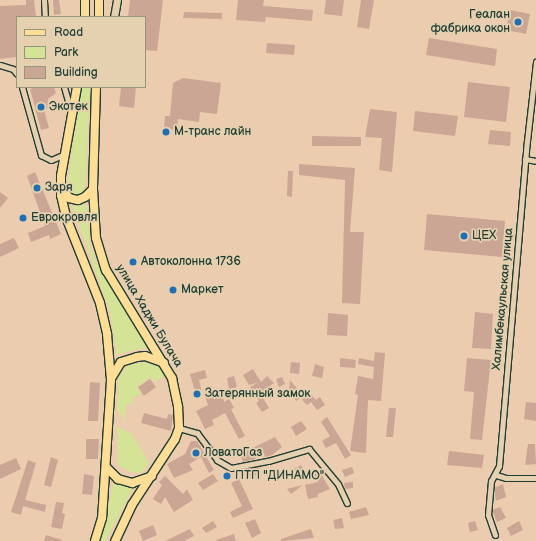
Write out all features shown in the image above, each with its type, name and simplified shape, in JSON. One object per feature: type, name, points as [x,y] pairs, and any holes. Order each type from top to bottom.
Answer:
[{"type":"main road","points":[[85,0],[85,16]]},
{"type":"main road","points":[[99,0],[99,16]]},
{"type":"main road","points":[[114,16],[117,0]]},
{"type":"main road","points":[[77,88],[60,184],[66,217],[100,304],[107,334],[111,380],[107,468],[102,518],[95,541]]},
{"type":"main road","name":"улица Хаджи Булача","points":[[96,88],[93,189],[96,238],[106,270],[164,363],[175,387],[179,428]]},
{"type":"main road","points":[[60,184],[65,194],[78,200],[82,200],[93,189]]},
{"type":"main road","points":[[111,380],[117,367],[127,360],[145,356],[164,363]]},
{"type":"main road","points":[[115,541],[132,505],[174,441],[179,428]]},
{"type":"main road","points":[[107,468],[118,479],[132,483],[152,475]]},
{"type":"street","points":[[44,0],[45,16]]},
{"type":"street","name":"Халимбекаульская улица","points":[[495,535],[488,515],[491,481],[496,475],[499,466],[525,159],[536,62]]},
{"type":"street","points":[[0,65],[13,69],[16,73]]},
{"type":"street","points":[[22,88],[41,155],[47,160],[55,160],[65,154]]},
{"type":"street","points":[[64,88],[73,114]]},
{"type":"street","points":[[525,159],[536,161]]},
{"type":"street","points":[[179,428],[197,433],[217,460],[232,468],[268,461],[309,449],[338,484],[347,503]]},
{"type":"street","points":[[496,475],[506,478],[536,478]]},
{"type":"green space","points":[[82,88],[90,88],[86,171],[84,189],[81,194],[76,195],[68,189],[68,178]]},
{"type":"green space","points":[[87,205],[90,246],[99,268],[149,348],[133,350],[117,355],[110,311],[72,206]]},
{"type":"green space","points":[[144,362],[160,366],[165,376],[155,382],[150,377],[137,387],[141,393],[133,399],[133,404],[126,404],[124,420],[117,409],[119,376],[128,365]]},
{"type":"green space","points":[[117,426],[132,434],[149,463],[142,473],[132,472],[118,465]]},
{"type":"green space","points":[[114,482],[133,488],[105,541],[100,541]]},
{"type":"building","points":[[26,0],[34,0],[36,16],[16,16],[16,57],[0,59],[0,6],[26,5]]},
{"type":"building","points":[[53,0],[59,0],[61,14],[54,15]]},
{"type":"building","points":[[130,0],[163,0],[157,51],[146,50],[146,16],[128,16]]},
{"type":"building","points":[[238,0],[264,0],[263,6],[313,10],[312,21],[266,17],[265,22],[236,20]]},
{"type":"building","points":[[326,0],[344,0],[342,16],[324,14]]},
{"type":"building","points":[[361,0],[374,0],[369,29],[357,27]]},
{"type":"building","name":"Геалан фабрика окон","points":[[510,10],[530,14],[526,34],[506,30]]},
{"type":"building","points":[[184,12],[222,13],[222,19],[183,18]]},
{"type":"building","points":[[429,38],[497,49],[495,66],[426,55]]},
{"type":"building","points":[[267,43],[295,45],[294,55],[266,53]]},
{"type":"building","points":[[183,78],[221,83],[217,114],[200,112],[199,122],[178,119],[177,130],[164,128],[165,116],[170,116],[173,83]]},
{"type":"building","points":[[468,82],[510,87],[506,122],[464,117]]},
{"type":"building","name":"Экотек","points":[[54,88],[56,93],[48,99],[47,109],[44,110],[49,128],[41,130],[30,89]]},
{"type":"building","points":[[121,88],[136,88],[134,108],[119,106]]},
{"type":"building","points":[[370,109],[397,112],[392,172],[379,170],[382,138],[365,137]]},
{"type":"building","points":[[415,111],[458,116],[455,136],[413,131]]},
{"type":"building","points":[[490,130],[511,132],[510,146],[488,144]]},
{"type":"building","points":[[312,136],[361,137],[361,146],[312,146]]},
{"type":"building","points":[[299,164],[355,168],[350,232],[364,232],[360,304],[342,303],[345,180],[299,175]]},
{"type":"building","points":[[288,171],[293,171],[292,197],[287,196]]},
{"type":"building","points":[[35,172],[61,234],[50,239],[49,235],[31,242],[28,233],[45,226],[27,176]]},
{"type":"building","points":[[0,192],[8,198],[0,208]]},
{"type":"building","name":"ЦЕХ","points":[[427,214],[505,221],[502,257],[424,250]]},
{"type":"building","points":[[14,238],[19,248],[0,257],[0,244]]},
{"type":"building","points":[[475,312],[493,314],[491,349],[472,348]]},
{"type":"building","points":[[328,313],[348,315],[347,336],[327,335]]},
{"type":"building","points":[[375,352],[385,353],[381,401],[368,400],[366,453],[350,451],[358,395],[355,394],[358,376],[373,379],[374,367],[358,364],[359,358],[374,361]]},
{"type":"building","points":[[340,358],[356,360],[355,368],[340,367]]},
{"type":"building","points":[[467,358],[491,360],[482,440],[470,439],[474,392],[464,391]]},
{"type":"building","points":[[291,362],[300,363],[299,374],[290,373]]},
{"type":"building","points":[[315,364],[324,367],[322,378],[312,376]]},
{"type":"building","points":[[253,369],[261,382],[267,376],[274,383],[260,393],[269,408],[262,412],[256,403],[259,401],[250,387],[259,382],[249,385],[243,375]]},
{"type":"building","points":[[205,370],[207,378],[199,380],[202,393],[196,395],[190,374]]},
{"type":"building","points":[[234,376],[237,387],[229,389],[227,378]]},
{"type":"building","points":[[282,377],[285,384],[279,387],[276,379]]},
{"type":"building","points":[[150,379],[156,387],[144,396],[138,387]]},
{"type":"building","points":[[290,380],[303,396],[296,401],[289,391]]},
{"type":"building","points":[[90,382],[100,383],[98,421],[88,421]]},
{"type":"building","points":[[306,389],[316,400],[320,397],[325,405],[317,410],[311,402],[307,405],[302,400],[306,396],[304,391]]},
{"type":"building","points":[[222,392],[224,402],[229,399],[234,408],[231,409],[245,436],[239,439],[225,413],[212,420],[214,425],[205,429],[196,411],[208,405],[205,396]]},
{"type":"building","points":[[526,402],[536,403],[536,421],[524,419]]},
{"type":"building","points":[[389,408],[396,408],[393,437],[386,437]]},
{"type":"building","points":[[144,413],[167,419],[168,414],[173,415],[171,431],[141,423]]},
{"type":"building","points":[[327,417],[351,455],[345,459],[336,443],[326,448],[322,441],[330,436],[321,422]]},
{"type":"building","points":[[301,421],[307,429],[296,436],[291,427]]},
{"type":"building","points":[[275,437],[282,447],[272,455],[265,457],[264,453],[255,459],[243,462],[240,454]]},
{"type":"building","points":[[86,439],[99,439],[98,459],[86,459]]},
{"type":"building","points":[[191,441],[197,441],[214,470],[209,473],[201,457],[189,464],[193,470],[174,478],[167,464],[185,454]]},
{"type":"building","points":[[528,444],[535,444],[536,464],[525,465]]},
{"type":"building","points":[[449,451],[484,455],[482,468],[447,465]]},
{"type":"building","points":[[51,457],[58,460],[51,487],[44,485]]},
{"type":"building","points":[[16,458],[21,469],[0,479],[0,465]]},
{"type":"building","points":[[28,460],[36,463],[25,500],[46,505],[45,512],[23,506],[21,515],[11,512]]},
{"type":"building","points":[[301,465],[307,475],[299,479],[294,469]]},
{"type":"building","points":[[259,467],[261,473],[250,478],[246,469]]},
{"type":"building","points":[[352,467],[354,473],[345,477],[342,470]]},
{"type":"building","points":[[319,471],[330,489],[318,494],[318,497],[308,499],[305,485],[318,482],[314,474]]},
{"type":"building","points":[[84,474],[94,476],[92,495],[82,494]]},
{"type":"building","points":[[213,474],[218,481],[203,490],[198,483]]},
{"type":"building","points":[[165,476],[183,494],[187,489],[193,500],[174,512],[165,497],[161,504],[153,499],[162,485],[159,482]]},
{"type":"building","points":[[239,479],[253,509],[233,518],[230,512],[242,506],[231,483]]},
{"type":"building","points":[[353,482],[353,488],[345,489],[344,483]]},
{"type":"building","points":[[503,484],[506,497],[496,501],[494,488]]},
{"type":"building","points":[[303,485],[291,494],[287,489]]},
{"type":"building","points":[[56,502],[64,503],[62,513],[65,514],[62,529],[51,527]]},
{"type":"building","points":[[366,507],[369,515],[351,519],[349,512]]},
{"type":"building","points":[[500,507],[506,518],[497,522],[492,510]]},
{"type":"building","points":[[342,518],[344,528],[335,529],[333,520]]},
{"type":"building","points":[[255,519],[261,533],[252,538],[245,523]]},
{"type":"building","points":[[213,521],[217,527],[206,533],[202,528]]},
{"type":"building","points":[[475,521],[478,530],[470,532],[468,523]]},
{"type":"building","points":[[519,521],[523,530],[511,536],[507,528]]},
{"type":"building","points":[[153,525],[157,535],[143,541],[139,531]]},
{"type":"building","points":[[190,529],[194,536],[184,541],[165,541]]},
{"type":"building","points":[[311,529],[314,538],[281,541],[281,539]]},
{"type":"building","points":[[234,534],[236,541],[216,541],[216,540]]},
{"type":"building","points":[[46,535],[62,540],[62,541],[44,541]]},
{"type":"place","name":"Геалан фабрика окон","points":[[518,22]]},
{"type":"place","name":"Экотек","points":[[41,107]]},
{"type":"place","name":"М-транс лайн","points":[[166,132]]},
{"type":"place","name":"Заря","points":[[37,188]]},
{"type":"place","name":"Еврокровля","points":[[23,218]]},
{"type":"place","name":"ЦЕХ","points":[[464,236]]},
{"type":"place","name":"Автоколонна 1736","points":[[133,262]]},
{"type":"place","name":"Маркет","points":[[173,290]]},
{"type":"place","name":"Затерянный замок","points":[[197,394]]},
{"type":"place","name":"ЛоватоГаз","points":[[196,453]]},
{"type":"place","name":"ПТП \"ДИНАМО\"","points":[[227,476]]}]
